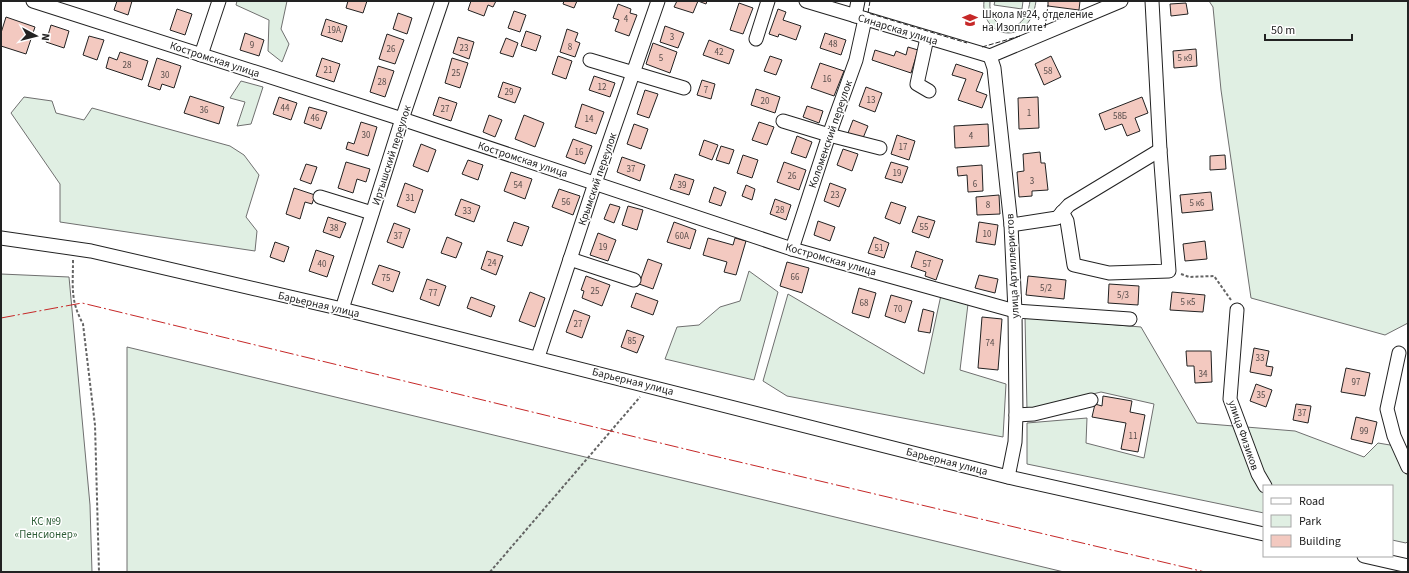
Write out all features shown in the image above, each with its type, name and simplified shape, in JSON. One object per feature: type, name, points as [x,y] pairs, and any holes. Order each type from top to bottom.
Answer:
[{"type":"street","name":"Костромская улица","points":[[33,1],[402,119],[792,249],[1015,311],[1130,318]]},
{"type":"street","points":[[202,55],[219,1]]},
{"type":"street","name":"Иртышский переулок","points":[[342,309],[402,119],[442,1]]},
{"type":"street","name":"Крымский переулок","points":[[538,357],[595,183],[658,1]]},
{"type":"street","points":[[756,39],[768,1]]},
{"type":"street","name":"Синарская улица","points":[[806,1],[990,56]]},
{"type":"street","name":"Коломенский переулок","points":[[792,249],[829,135],[856,60],[860,17],[858,1]]},
{"type":"street","points":[[990,56],[1121,1]]},
{"type":"street","points":[[1062,212],[1067,221],[1074,264],[1109,273],[1169,271],[1160,150],[1152,1]]},
{"type":"street","points":[[927,38],[917,84],[929,91]]},
{"type":"street","name":"улица Артиллеристов","points":[[990,56],[994,68],[1011,225],[1015,311],[1015,442],[1008,477]]},
{"type":"street","points":[[590,60],[684,88]]},
{"type":"street","points":[[782,121],[880,148]]},
{"type":"street","points":[[1011,225],[1057,218],[1069,205],[1160,150]]},
{"type":"street","points":[[320,197],[372,213]]},
{"type":"street","name":"Барьерная улица","points":[[1,238],[74,249],[342,309],[538,357],[1008,477],[1263,534]]},
{"type":"street","points":[[570,259],[634,280]]},
{"type":"street","name":"улица Физиков","points":[[1237,310],[1230,399],[1258,474],[1264,485]]},
{"type":"street","points":[[1399,353],[1387,409],[1394,436],[1408,467]]},
{"type":"street","points":[[1016,415],[1034,414],[1091,400]]},
{"type":"street","points":[[1368,557],[1408,566]]},
{"type":"path","points":[[74,249],[72,297],[76,312],[83,324],[95,424],[99,572]]},
{"type":"path","points":[[1169,271],[1189,277],[1214,276],[1228,294],[1237,310]]},
{"type":"path","points":[[490,572],[650,386]]},
{"type":"green space","points":[[237,1],[287,1],[281,29],[289,44],[282,62],[268,51],[269,20],[236,5]]},
{"type":"green space","points":[[984,1],[990,1],[994,19],[1007,27],[1014,26],[1021,22],[1027,13],[1030,1],[1036,1],[1032,16],[1025,26],[1016,32],[1006,33],[997,30],[990,24],[985,14]]},
{"type":"green space","points":[[995,1],[1023,1],[1022,9],[994,5]]},
{"type":"green space","points":[[1209,1],[1408,1],[1408,323],[1385,335],[1251,298],[1221,90],[1213,7]]},
{"type":"green space","points":[[241,81],[263,87],[251,124],[237,126],[245,102],[230,98]]},
{"type":"green space","points":[[24,97],[52,101],[56,113],[84,120],[92,108],[230,146],[244,155],[259,175],[246,217],[257,231],[255,251],[60,222],[60,184],[11,113]]},
{"type":"green space","points":[[749,271],[778,292],[754,380],[665,359],[677,327],[699,325],[720,307],[740,301]]},
{"type":"green space","name":"КС №9 «Пенсионер»","points":[[1,274],[69,277],[90,505],[92,572],[1,572]]},
{"type":"green space","points":[[788,294],[924,374],[941,295],[968,304],[960,370],[1006,384],[1003,437],[787,396],[763,381]]},
{"type":"green space","points":[[1025,317],[1141,327],[1197,423],[1295,431],[1364,457],[1378,443],[1408,448],[1408,541],[1406,543],[1393,540],[1393,485],[1263,485],[1263,513],[1027,464],[1027,423],[1087,418],[1086,443],[1144,458],[1154,404],[1101,392],[1027,410]]},
{"type":"green space","points":[[127,347],[1064,572],[127,572]]},
{"type":"building","points":[[117,1],[132,1],[128,15],[114,10]]},
{"type":"building","points":[[348,1],[367,1],[363,13],[346,8]]},
{"type":"building","points":[[471,1],[496,1],[493,7],[488,5],[484,16],[468,10]]},
{"type":"building","points":[[564,1],[577,1],[574,8],[563,4]]},
{"type":"building","points":[[677,1],[698,1],[693,13],[674,7]]},
{"type":"building","points":[[698,1],[707,1],[706,4]]},
{"type":"building","points":[[1048,1],[1080,1],[1079,10],[1048,6]]},
{"type":"building","points":[[739,3],[753,8],[743,34],[730,30]]},
{"type":"building","points":[[1186,3],[1188,14],[1171,16],[1170,4]]},
{"type":"building","points":[[618,4],[631,9],[630,13],[637,15],[629,36],[615,31],[619,20],[613,18]]},
{"type":"building","points":[[177,9],[192,14],[185,35],[170,30]]},
{"type":"building","points":[[778,9],[786,12],[783,20],[801,26],[796,40],[779,34],[778,37],[769,34]]},
{"type":"building","points":[[514,11],[526,15],[520,32],[508,28]]},
{"type":"building","points":[[398,13],[412,18],[407,34],[393,29]]},
{"type":"building","points":[[6,17],[35,27],[26,54],[1,46],[1,33]]},
{"type":"building","points":[[326,19],[347,26],[342,42],[321,35]]},
{"type":"building","points":[[51,25],[69,31],[64,48],[46,42]]},
{"type":"building","points":[[665,26],[684,33],[678,48],[660,42]]},
{"type":"building","points":[[567,29],[578,33],[575,41],[580,43],[575,57],[560,52]]},
{"type":"building","points":[[526,31],[541,36],[536,51],[521,46]]},
{"type":"building","points":[[245,33],[264,40],[259,56],[240,50]]},
{"type":"building","points":[[825,33],[846,40],[841,55],[820,48]]},
{"type":"building","points":[[387,34],[404,40],[395,64],[379,59]]},
{"type":"building","points":[[89,36],[104,40],[97,60],[83,55]]},
{"type":"building","points":[[458,37],[474,42],[469,59],[453,53]]},
{"type":"building","points":[[506,38],[518,43],[513,57],[500,53]]},
{"type":"building","points":[[709,40],[734,50],[729,64],[703,55]]},
{"type":"building","points":[[653,43],[677,52],[670,73],[646,64]]},
{"type":"building","points":[[908,47],[918,50],[911,73],[872,60],[875,50],[894,56],[896,51],[906,55]]},
{"type":"building","points":[[1196,49],[1197,66],[1174,68],[1173,51]]},
{"type":"building","points":[[120,52],[148,61],[142,80],[106,68],[109,57],[117,60]]},
{"type":"building","points":[[558,56],[572,61],[566,79],[552,74]]},
{"type":"building","points":[[770,56],[782,60],[776,75],[764,71]]},
{"type":"building","points":[[1051,56],[1061,77],[1044,85],[1035,64]]},
{"type":"building","points":[[157,58],[181,66],[174,88],[162,84],[160,90],[148,86]]},
{"type":"building","points":[[322,58],[340,64],[334,82],[316,76]]},
{"type":"building","points":[[452,58],[468,63],[460,88],[445,83]]},
{"type":"building","points":[[820,63],[844,71],[834,96],[811,88]]},
{"type":"building","points":[[956,64],[983,73],[976,91],[987,95],[982,108],[958,100],[966,79],[952,75]]},
{"type":"building","points":[[378,66],[394,71],[385,97],[370,92]]},
{"type":"building","points":[[594,76],[615,83],[610,97],[589,90]]},
{"type":"building","points":[[702,80],[715,84],[711,99],[697,95]]},
{"type":"building","points":[[503,82],[521,88],[515,103],[498,97]]},
{"type":"building","points":[[866,87],[882,93],[875,112],[859,106]]},
{"type":"building","points":[[756,89],[780,97],[775,113],[751,105]]},
{"type":"building","points":[[645,90],[658,94],[649,118],[637,114]]},
{"type":"building","points":[[190,96],[224,107],[219,124],[184,113]]},
{"type":"building","points":[[279,97],[297,103],[291,120],[273,114]]},
{"type":"building","points":[[439,97],[457,103],[451,121],[433,115]]},
{"type":"building","points":[[1038,97],[1039,128],[1019,129],[1018,98]]},
{"type":"building","points":[[1142,97],[1148,113],[1135,118],[1140,131],[1127,136],[1122,124],[1105,130],[1099,114]]},
{"type":"building","points":[[582,104],[604,112],[596,134],[575,127]]},
{"type":"building","points":[[807,106],[823,111],[819,123],[803,117]]},
{"type":"building","points":[[309,107],[327,112],[321,129],[304,123]]},
{"type":"building","points":[[489,115],[502,120],[495,137],[483,132]]},
{"type":"building","points":[[524,115],[544,123],[535,147],[515,139]]},
{"type":"building","points":[[853,120],[868,126],[863,138],[848,133]]},
{"type":"building","points":[[361,122],[377,127],[368,156],[346,149],[348,142],[354,144]]},
{"type":"building","points":[[759,122],[774,127],[767,145],[752,140]]},
{"type":"building","points":[[634,124],[648,129],[641,149],[627,144]]},
{"type":"building","points":[[988,124],[989,146],[955,148],[954,126]]},
{"type":"building","points":[[897,135],[915,141],[909,160],[891,154]]},
{"type":"building","points":[[797,136],[812,142],[806,158],[791,153]]},
{"type":"building","points":[[573,139],[592,146],[585,164],[566,157]]},
{"type":"building","points":[[704,140],[718,145],[712,160],[699,155]]},
{"type":"building","points":[[421,144],[436,150],[428,172],[413,166]]},
{"type":"building","points":[[721,146],[734,150],[729,164],[716,160]]},
{"type":"building","points":[[843,149],[858,154],[852,171],[837,165]]},
{"type":"building","points":[[1040,152],[1041,163],[1045,163],[1048,190],[1032,191],[1032,196],[1019,197],[1017,172],[1024,171],[1023,154]]},
{"type":"building","points":[[743,155],[758,160],[752,178],[737,173]]},
{"type":"building","points":[[1225,155],[1226,169],[1210,170],[1210,156]]},
{"type":"building","points":[[622,157],[645,165],[640,181],[617,172]]},
{"type":"building","points":[[468,160],[483,165],[478,180],[462,174]]},
{"type":"building","points":[[346,162],[370,169],[366,182],[357,179],[353,193],[338,188]]},
{"type":"building","points":[[784,162],[806,170],[799,190],[777,182]]},
{"type":"building","points":[[891,162],[908,167],[902,183],[885,178]]},
{"type":"building","points":[[306,164],[317,167],[311,184],[300,180]]},
{"type":"building","points":[[982,165],[983,191],[968,192],[967,175],[958,176],[957,167]]},
{"type":"building","points":[[511,172],[532,179],[525,199],[504,191]]},
{"type":"building","points":[[675,174],[694,180],[689,195],[670,189]]},
{"type":"building","points":[[405,183],[423,190],[415,213],[397,206]]},
{"type":"building","points":[[830,183],[846,189],[839,207],[824,201]]},
{"type":"building","points":[[746,185],[755,189],[752,200],[742,196]]},
{"type":"building","points":[[714,187],[726,192],[721,206],[709,202]]},
{"type":"building","points":[[294,188],[315,195],[312,204],[305,202],[300,219],[286,214]]},
{"type":"building","points":[[559,189],[580,196],[573,215],[552,207]]},
{"type":"building","points":[[1211,192],[1213,210],[1182,213],[1180,195]]},
{"type":"building","points":[[999,195],[1000,214],[977,215],[976,197]]},
{"type":"building","points":[[461,199],[480,206],[474,222],[455,215]]},
{"type":"building","points":[[775,199],[791,205],[786,220],[770,214]]},
{"type":"building","points":[[891,202],[906,207],[900,224],[885,218]]},
{"type":"building","points":[[610,204],[620,207],[614,223],[604,219]]},
{"type":"building","points":[[628,206],[643,210],[637,230],[622,225]]},
{"type":"building","points":[[918,216],[935,221],[929,238],[912,232]]},
{"type":"building","points":[[328,217],[346,223],[340,238],[323,232]]},
{"type":"building","points":[[818,221],[835,227],[830,241],[814,235]]},
{"type":"building","points":[[514,222],[529,227],[522,246],[507,241]]},
{"type":"building","points":[[674,222],[696,230],[690,249],[667,242]]},
{"type":"building","points":[[979,222],[998,225],[995,245],[976,242]]},
{"type":"building","points":[[394,223],[410,229],[403,248],[387,242]]},
{"type":"building","points":[[598,233],[616,240],[608,261],[590,255]]},
{"type":"building","points":[[447,237],[462,243],[456,258],[441,253]]},
{"type":"building","points":[[874,237],[889,243],[884,258],[868,253]]},
{"type":"building","points":[[708,238],[733,245],[735,238],[746,241],[736,275],[724,272],[727,262],[703,255]]},
{"type":"building","points":[[1205,241],[1207,259],[1185,261],[1183,244]]},
{"type":"building","points":[[275,242],[289,247],[284,262],[270,257]]},
{"type":"building","points":[[316,250],[334,256],[327,277],[309,271]]},
{"type":"building","points":[[487,251],[503,256],[496,275],[481,269]]},
{"type":"building","points":[[916,251],[943,260],[936,280],[925,276],[926,272],[911,267]]},
{"type":"building","points":[[648,259],[662,264],[653,289],[639,284]]},
{"type":"building","points":[[787,262],[809,268],[802,293],[780,286]]},
{"type":"building","points":[[379,265],[400,272],[393,292],[372,284]]},
{"type":"building","points":[[979,275],[998,279],[995,293],[975,288]]},
{"type":"building","points":[[586,276],[610,285],[602,306],[582,298],[584,291],[581,290]]},
{"type":"building","points":[[1028,276],[1066,280],[1064,299],[1026,295]]},
{"type":"building","points":[[427,279],[446,286],[439,306],[420,299]]},
{"type":"building","points":[[1109,284],[1139,286],[1138,305],[1108,303]]},
{"type":"building","points":[[859,288],[876,293],[869,318],[852,313]]},
{"type":"building","points":[[530,292],[545,298],[535,327],[519,321]]},
{"type":"building","points":[[1172,292],[1205,295],[1203,312],[1170,310]]},
{"type":"building","points":[[636,293],[658,301],[653,315],[631,307]]},
{"type":"building","points":[[891,295],[912,301],[905,323],[885,316]]},
{"type":"building","points":[[471,297],[495,306],[491,317],[467,308]]},
{"type":"building","points":[[923,309],[934,312],[930,333],[918,331]]},
{"type":"building","points":[[574,310],[590,316],[582,338],[566,332]]},
{"type":"building","points":[[982,317],[1002,319],[998,370],[978,368]]},
{"type":"building","points":[[627,330],[644,336],[637,353],[621,347]]},
{"type":"building","points":[[1254,348],[1269,351],[1266,366],[1273,367],[1271,376],[1250,372]]},
{"type":"building","points":[[1186,351],[1211,351],[1212,382],[1195,383],[1194,366],[1187,366]]},
{"type":"building","points":[[1346,368],[1370,373],[1365,396],[1341,392]]},
{"type":"building","points":[[1256,384],[1272,390],[1266,407],[1250,401]]},
{"type":"building","points":[[1103,396],[1132,401],[1130,412],[1145,415],[1138,452],[1121,449],[1126,423],[1092,417],[1095,404],[1102,406]]},
{"type":"building","points":[[1296,404],[1311,406],[1308,423],[1293,420]]},
{"type":"building","points":[[1356,417],[1377,422],[1372,444],[1351,439]]},
{"type":"fence","points":[[870,1],[868,13],[967,43]]},
{"type":"fence","points":[[1045,28],[1048,5]]},
{"type":"fence","points":[[982,47],[1020,36]]},
{"type":"power","points":[[1,318],[82,303],[714,456],[1205,572]]},
{"type":"place","name":"Школа №24, отделение на Изоплите","points":[[970,20]]}]
